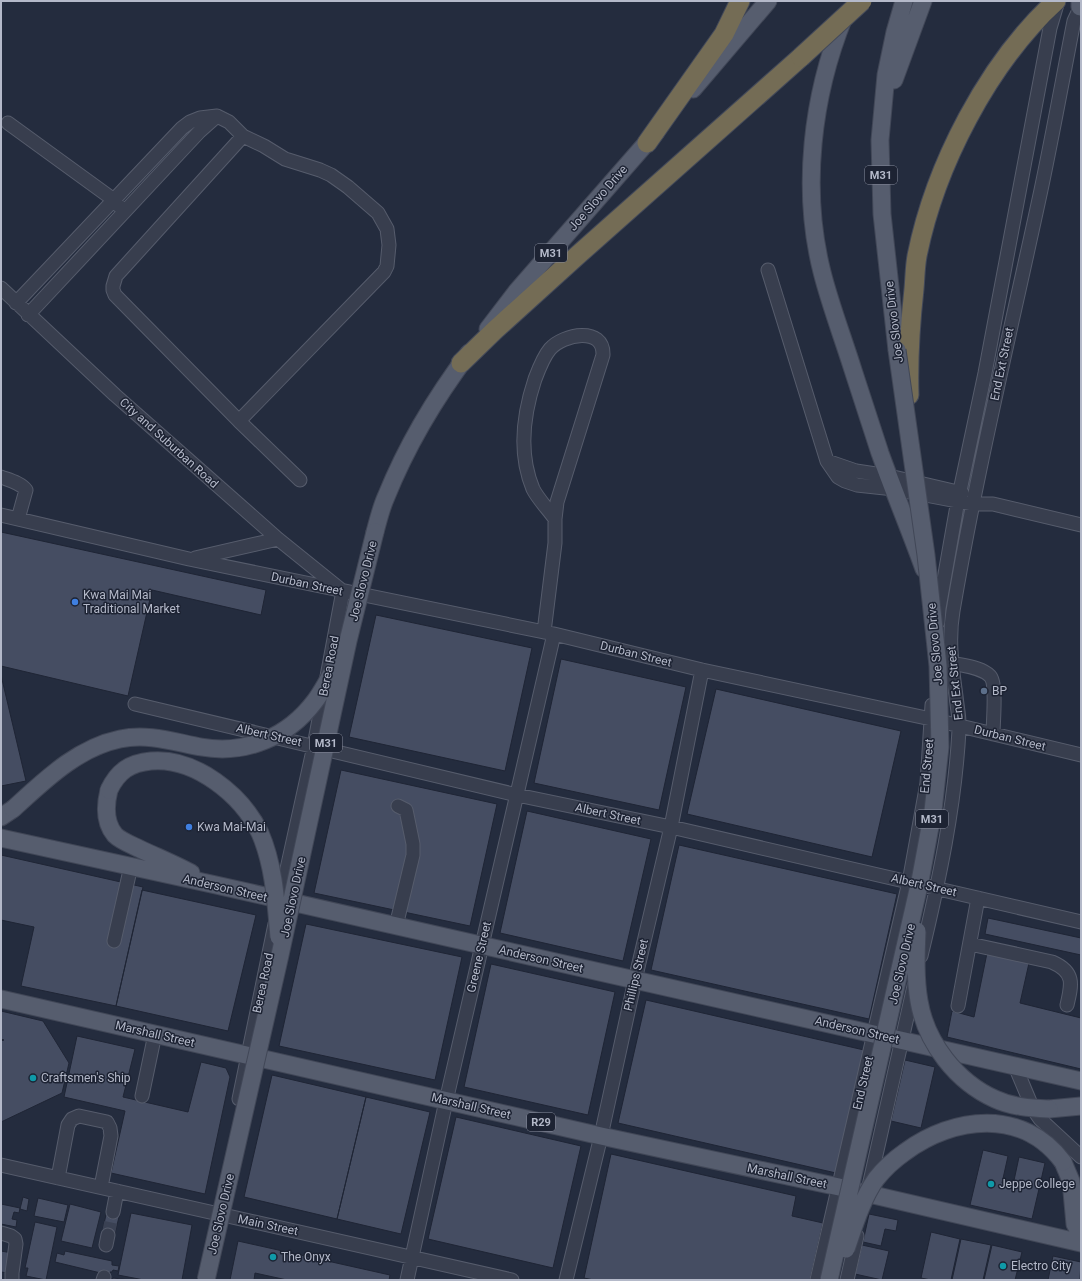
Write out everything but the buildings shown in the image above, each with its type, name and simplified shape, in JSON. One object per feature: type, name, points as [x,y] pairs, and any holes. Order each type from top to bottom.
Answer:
[{"type":"highway","points":[[647,143],[724,34],[740,1]]},
{"type":"highway","points":[[461,364],[568,264],[862,1]]},
{"type":"highway","points":[[912,455],[908,366],[910,320],[917,257],[940,178],[964,125],[990,80],[1019,40],[1057,1]]},
{"type":"main road","name":"Joe Slovo Drive","points":[[206,1280],[280,955],[348,641],[385,498],[413,438],[434,402],[517,291],[647,143],[768,1]]},
{"type":"main road","points":[[850,1],[823,79],[812,148],[810,181],[814,227],[822,272],[892,482],[939,608]]},
{"type":"main road","name":"Joe Slovo Drive","points":[[829,1280],[915,881],[934,803],[940,747],[940,702],[926,555],[897,350],[882,214],[880,140],[886,75],[895,32],[904,1]]},
{"type":"main road","points":[[883,111],[923,1]]},
{"type":"main road","points":[[7,813],[80,753],[103,743],[122,738],[139,737],[157,738],[202,747],[223,749],[240,748],[273,737],[286,730],[301,717],[315,701],[328,680],[348,641]]},
{"type":"main road","points":[[216,885],[132,845],[116,835],[109,824],[106,814],[106,803],[109,790],[114,780],[121,772],[133,765],[144,762],[159,760],[178,763],[198,770],[234,797],[248,814],[259,831],[266,849],[272,873],[280,955]]},
{"type":"main road","name":"Anderson Street","points":[[1,838],[216,885],[1081,1081]]},
{"type":"main road","points":[[915,881],[916,968],[919,1002],[925,1023],[934,1043],[950,1066],[979,1090],[996,1100],[1012,1105],[1050,1109],[1081,1106]]},
{"type":"main road","name":"Marshall Street","points":[[1,999],[446,1101],[839,1187],[1081,1243]]},
{"type":"main road","points":[[834,1280],[866,1196],[876,1179],[899,1156],[918,1142],[938,1132],[958,1126],[999,1124],[1016,1128],[1032,1134],[1055,1150],[1064,1162],[1071,1181],[1076,1224],[1081,1235]]},
{"type":"street","name":"End Ext Street","points":[[931,719],[939,608],[959,496],[985,373],[1050,28],[1057,1]]},
{"type":"street","name":"End Ext Street","points":[[960,726],[952,663],[950,632],[952,612],[1007,340],[1041,189],[1074,21],[1080,4]]},
{"type":"street","points":[[28,315],[199,132],[217,116]]},
{"type":"street","points":[[16,303],[182,128],[190,122],[200,118],[217,116],[229,122],[243,136],[264,146],[285,159],[331,175],[348,187],[378,213],[387,229],[389,245],[387,266],[384,272],[239,421]]},
{"type":"street","points":[[8,123],[114,200],[124,212]]},
{"type":"street","points":[[243,136],[116,276],[113,290],[115,295],[239,421],[300,480]]},
{"type":"street","points":[[768,270],[827,462],[838,477],[857,485],[892,482],[1081,524]]},
{"type":"street","name":"City and Suburban Road","points":[[1,288],[28,315],[115,395],[278,539],[343,591]]},
{"type":"street","name":"Greene Street","points":[[407,1280],[446,1101],[517,795],[549,633],[557,502],[603,355],[601,343],[592,336],[575,336],[562,340],[550,349],[538,370],[528,400],[523,437],[525,462],[534,490],[555,519]]},
{"type":"street","points":[[1,477],[19,484],[26,490],[18,519]]},
{"type":"street","name":"Durban Street","points":[[1,515],[189,560],[549,633],[702,670],[931,719],[1081,755]]},
{"type":"street","name":"Durban Street","points":[[189,560],[278,539]]},
{"type":"street","name":"Berea Road","points":[[198,1280],[214,1213],[314,746],[343,591]]},
{"type":"street","points":[[952,663],[980,670],[991,676],[994,684],[993,734]]},
{"type":"street","name":"Phillips Street","points":[[566,1280],[601,1136],[635,980],[671,827],[702,670]]},
{"type":"street","name":"Albert Street","points":[[135,704],[517,795],[671,827],[915,881],[937,888],[1081,922]]},
{"type":"street","name":"End Street","points":[[817,1280],[874,1034],[915,881],[927,783],[931,719]]},
{"type":"street","points":[[847,1280],[937,888],[953,802],[960,726]]},
{"type":"street","points":[[396,926],[413,855],[413,844],[406,810],[398,806]]},
{"type":"street","points":[[114,941],[131,866]]},
{"type":"street","points":[[958,1006],[978,898]]},
{"type":"street","points":[[970,944],[1052,962],[1061,966],[1071,979],[1072,987],[1067,1005]]},
{"type":"street","points":[[142,1096],[155,1034]]},
{"type":"street","points":[[1015,1066],[1033,1109],[1040,1119],[1081,1157]]},
{"type":"street","points":[[58,1178],[68,1125],[72,1119],[79,1116],[107,1122],[110,1128],[111,1136],[101,1187]]},
{"type":"street","name":"Main Street","points":[[1,1165],[512,1280]]},
{"type":"street","points":[[113,1212],[117,1191]]},
{"type":"street","points":[[1,1234],[11,1236],[15,1239],[16,1244],[12,1280]]},
{"type":"street","points":[[1,1278],[7,1280]]},
{"type":"tunnel","points":[[108,1235],[113,1212]]},
{"type":"place","name":"Kwa Mai Mai Traditional Market","points":[[75,602]]},
{"type":"place","name":"BP","points":[[984,691]]},
{"type":"place","name":"Kwa Mai-Mai","points":[[189,827]]},
{"type":"place","name":"Craftsmen's Ship","points":[[33,1078]]},
{"type":"place","name":"Jeppe College","points":[[991,1184]]},
{"type":"place","name":"The Onyx","points":[[273,1257]]},
{"type":"place","name":"Electro City","points":[[1003,1266]]}]
